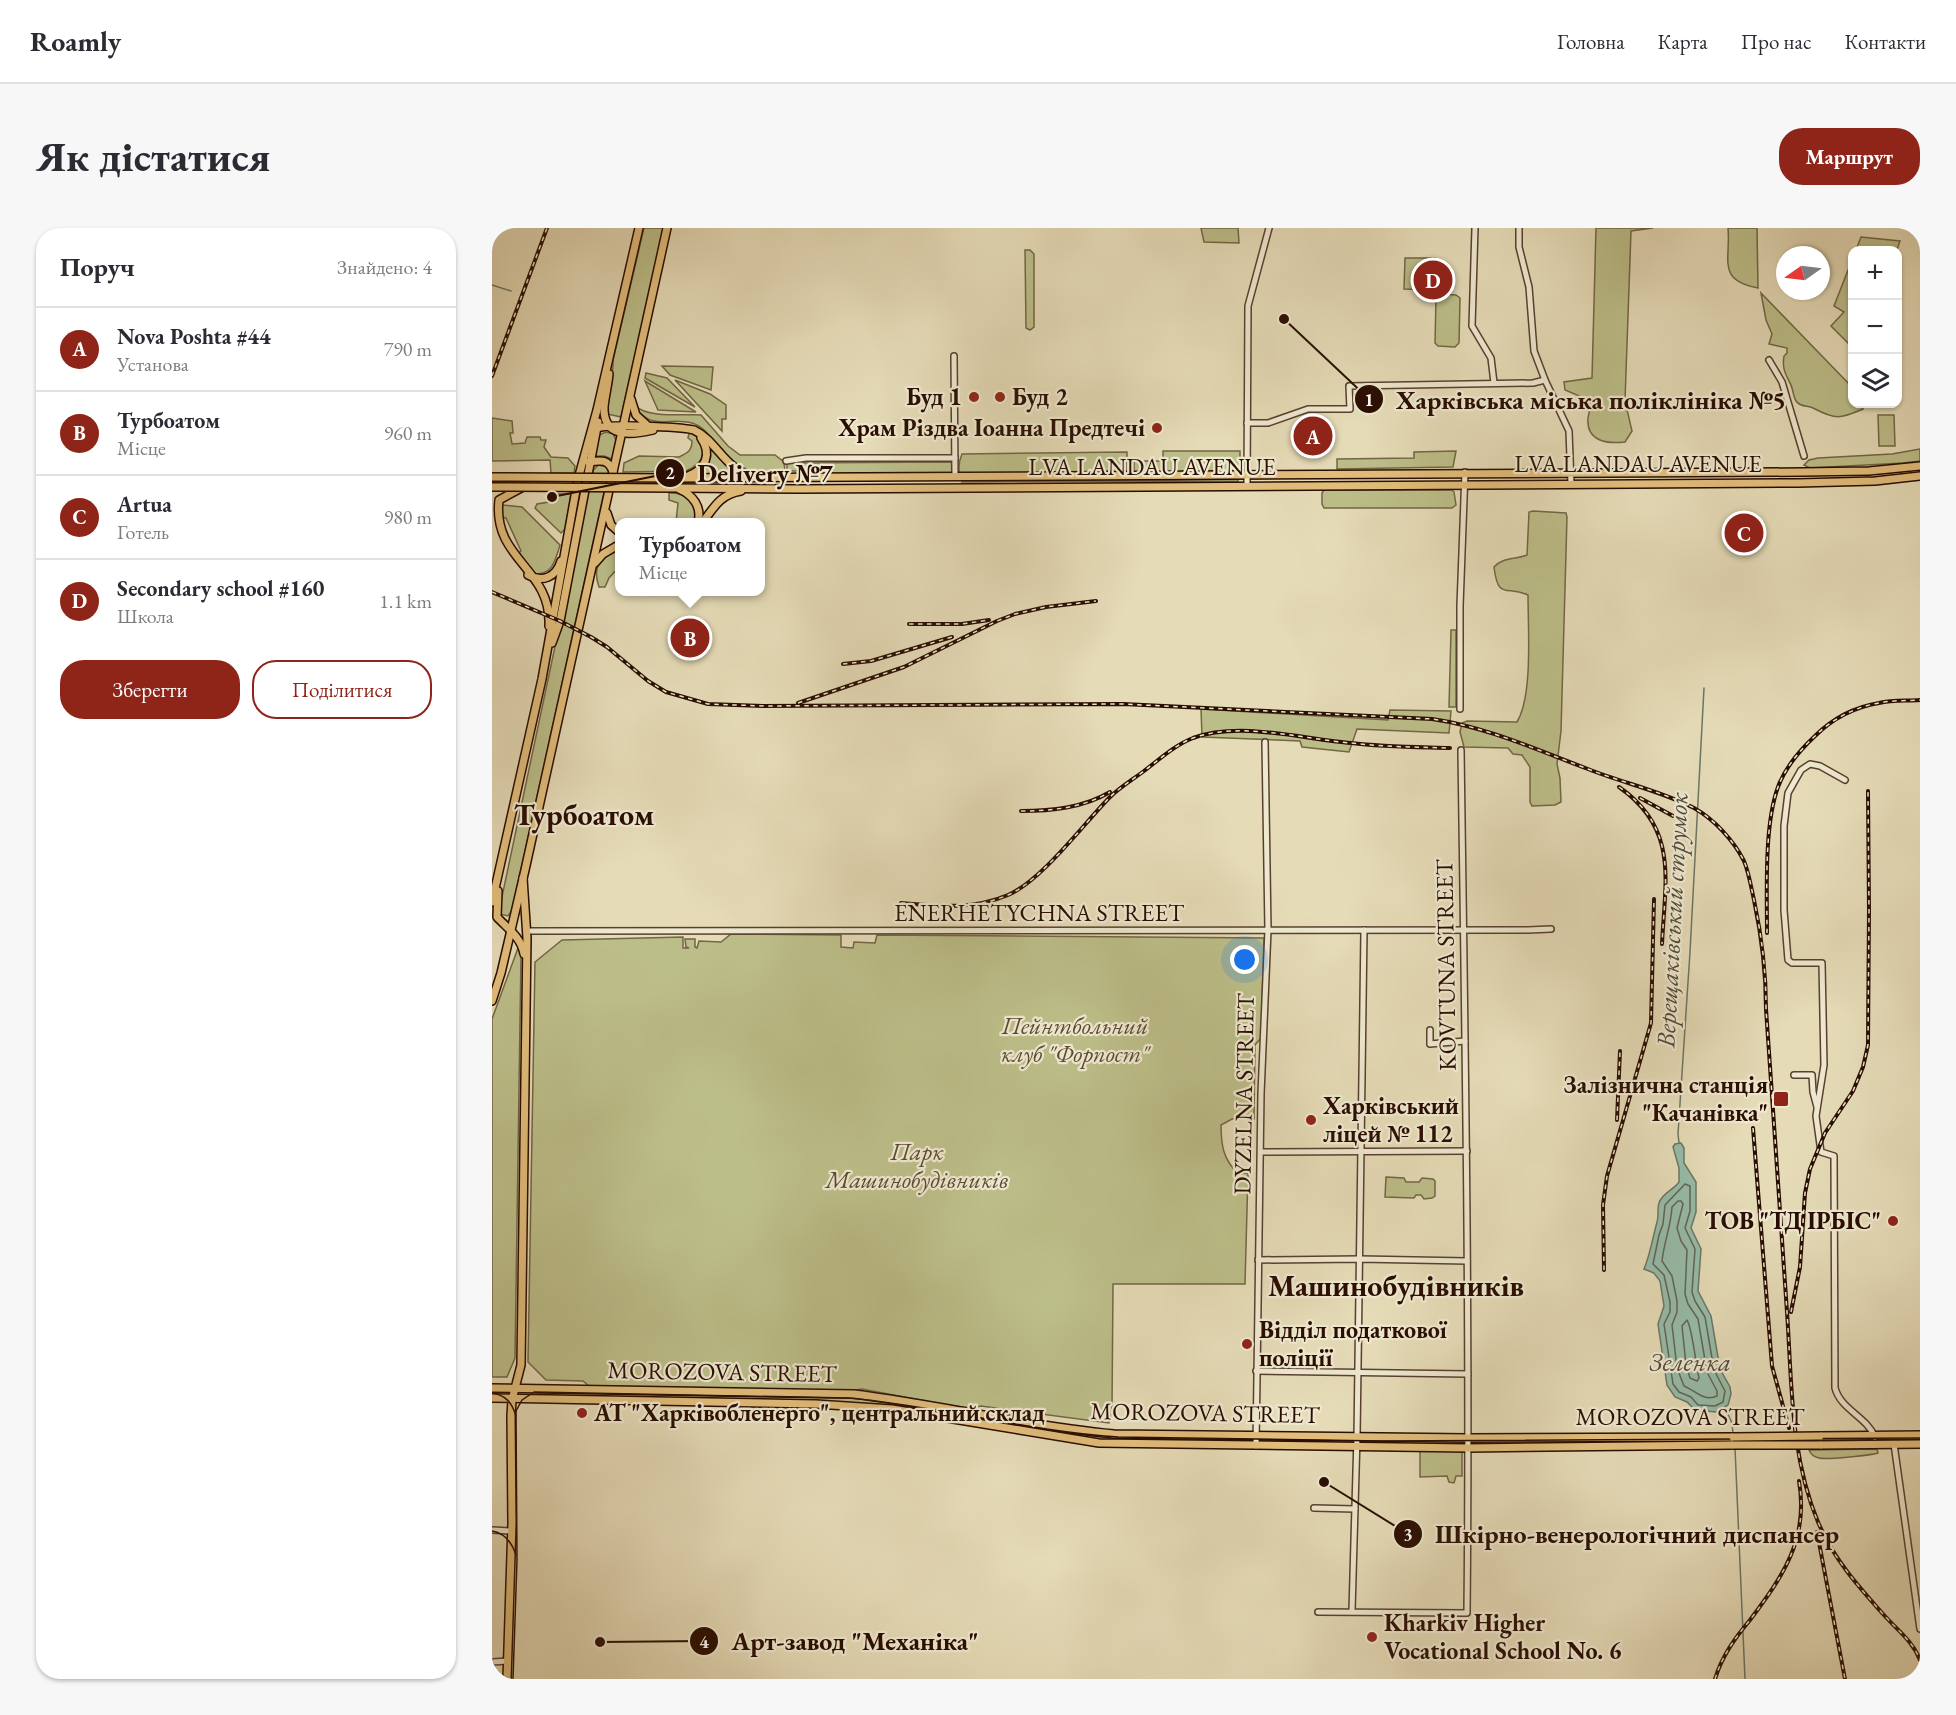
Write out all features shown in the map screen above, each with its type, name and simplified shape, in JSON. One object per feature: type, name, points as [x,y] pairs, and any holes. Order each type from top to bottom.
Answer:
[{"type":"main road","points":[[492,902],[547,654],[580,472],[593,434],[639,228]]},
{"type":"main road","points":[[492,1001],[523,878],[667,228]]},
{"type":"main road","points":[[608,362],[609,377],[604,408],[611,427]]},
{"type":"main road","points":[[631,390],[632,406],[636,415],[645,424],[661,428]]},
{"type":"main road","points":[[593,434],[611,427],[623,429],[686,428],[705,437],[736,469],[762,478]]},
{"type":"main road","points":[[677,478],[697,472],[705,463],[706,446],[696,431]]},
{"type":"main road","points":[[547,654],[560,621],[589,471],[594,461],[593,434]]},
{"type":"main road","points":[[580,472],[585,465],[594,461],[607,462],[613,472]]},
{"type":"main road","name":"LVA LANDAU AVENUE","points":[[492,477],[762,478],[1869,471],[1920,465]]},
{"type":"main road","points":[[1728,472],[1729,483]]},
{"type":"main road","points":[[1263,475],[1263,486]]},
{"type":"main road","name":"LVA LANDAU AVENUE","points":[[492,487],[762,489],[1729,483],[1870,481],[1920,476]]},
{"type":"main road","points":[[955,477],[955,487]]},
{"type":"main road","points":[[686,478],[686,488]]},
{"type":"main road","points":[[493,530],[492,520],[501,498],[523,487]]},
{"type":"main road","points":[[676,488],[688,493],[696,502],[698,518]]},
{"type":"main road","points":[[706,518],[723,497],[737,492],[762,489]]},
{"type":"main road","points":[[606,507],[608,520],[615,528]]},
{"type":"main road","points":[[523,572],[538,579],[552,575],[560,566],[568,538]]},
{"type":"main road","points":[[593,568],[603,554],[615,547]]},
{"type":"main road","points":[[502,551],[540,591],[547,606],[549,620],[547,654]]},
{"type":"main road","points":[[523,878],[527,931],[522,1365],[524,1379],[534,1388]]},
{"type":"main road","points":[[498,880],[497,917],[511,929],[522,946],[526,968]]},
{"type":"main road","points":[[496,912],[499,916],[506,917],[515,912]]},
{"type":"main road","points":[[511,929],[527,931]]},
{"type":"main road","points":[[507,1679],[512,1531],[513,1398],[522,1365]]},
{"type":"main road","name":"MOROZOVA STREET","points":[[492,1388],[854,1394],[1114,1434],[1468,1438],[1920,1435]]},
{"type":"main road","name":"MOROZOVA STREET","points":[[492,1398],[845,1405],[892,1408],[1099,1443],[1468,1448],[1920,1444]]},
{"type":"street","points":[[1247,485],[1248,302],[1269,228]]},
{"type":"street","points":[[1475,228],[1472,326],[1491,358],[1494,383]]},
{"type":"street","points":[[1519,228],[1519,247],[1529,287],[1534,346],[1545,380],[1569,430],[1571,484]]},
{"type":"street","points":[[954,356],[955,477]]},
{"type":"street","points":[[1769,360],[1782,382],[1804,456]]},
{"type":"street","points":[[1247,423],[1268,423],[1308,410],[1350,409],[1349,386],[1533,383],[1545,380]]},
{"type":"street","points":[[786,461],[806,458],[955,458]]},
{"type":"street","points":[[1460,709],[1460,606],[1465,472]]},
{"type":"street","name":"DYZELNA STREET","points":[[1256,1446],[1258,1260],[1268,930],[1265,742]]},
{"type":"street","name":"KOVTUNA STREET","points":[[1352,1611],[1467,1613],[1467,1151],[1461,750]]},
{"type":"street","points":[[1845,780],[1816,765],[1805,766],[1789,790],[1785,810],[1784,883],[1787,957],[1792,963],[1822,963],[1824,1065],[1816,1116],[1821,1152],[1834,1156],[1835,1389],[1841,1402],[1863,1420],[1874,1435],[1875,1445]]},
{"type":"street","name":"ENERHETYCHNA STREET","points":[[527,931],[1551,929]]},
{"type":"street","points":[[1318,1612],[1352,1611],[1357,1446],[1364,930]]},
{"type":"street","points":[[1430,1030],[1430,1044],[1465,1041]]},
{"type":"street","points":[[1794,1075],[1812,1075],[1813,1092],[1818,1109]]},
{"type":"street","points":[[1261,1152],[1467,1151]]},
{"type":"street","points":[[1258,1260],[1467,1261]]},
{"type":"street","points":[[1256,1371],[1468,1374]]},
{"type":"street","points":[[1894,1444],[1920,1629]]},
{"type":"street","points":[[1314,1508],[1355,1509]]},
{"type":"street","points":[[492,1530],[512,1531]]},
{"type":"street","points":[[492,1662],[508,1661]]},
{"type":"green space","points":[[644,228],[664,228],[621,417],[607,414],[608,400],[613,360]]},
{"type":"green space","points":[[1201,228],[1238,228],[1239,243],[1204,242]]},
{"type":"green space","points":[[1596,228],[1653,228],[1631,231],[1625,401],[1632,431],[1625,442],[1605,442],[1594,437],[1588,426],[1589,400],[1565,390],[1564,382],[1592,378]]},
{"type":"green space","points":[[1728,228],[1757,228],[1758,288],[1736,280],[1731,274],[1728,267]]},
{"type":"green space","points":[[1861,237],[1900,241],[1898,246],[1858,246]]},
{"type":"green space","points":[[1025,250],[1030,250],[1034,254],[1034,327],[1030,330],[1026,328]]},
{"type":"green space","points":[[1405,258],[1435,258],[1434,290],[1404,289]]},
{"type":"green space","points":[[1848,270],[1848,343],[1831,326],[1844,312],[1834,306]]},
{"type":"green space","points":[[1761,293],[1848,383],[1848,408],[1863,409],[1838,417],[1800,405],[1796,401],[1785,373],[1784,356],[1787,348],[1769,344],[1772,334],[1766,320]]},
{"type":"green space","points":[[1441,294],[1456,295],[1460,298],[1459,343],[1455,347],[1438,346],[1435,343],[1436,298]]},
{"type":"green space","points":[[662,366],[713,367],[711,390],[670,375]]},
{"type":"green space","points":[[646,373],[667,378],[695,407],[645,378]]},
{"type":"green space","points":[[675,380],[710,394],[726,405],[726,419],[722,419],[722,431]]},
{"type":"green space","points":[[645,381],[696,412],[658,410]]},
{"type":"green space","points":[[636,406],[641,410],[657,414],[701,415],[728,446],[740,455],[775,455],[784,462],[785,471],[756,471],[739,467],[726,457],[711,437],[699,426],[684,422],[650,420],[636,410]]},
{"type":"green space","points":[[1878,415],[1894,415],[1895,446],[1879,446]]},
{"type":"green space","points":[[492,418],[512,421],[513,433],[510,433],[512,444],[525,443],[527,437],[540,437],[541,440],[546,440],[544,447],[551,457],[568,458],[575,466],[574,473],[551,473],[550,460],[492,461]]},
{"type":"green space","points":[[606,432],[613,434],[616,440],[612,459],[595,456],[599,435]]},
{"type":"green space","points":[[689,433],[701,441],[704,452],[702,458],[693,467],[686,471],[623,472],[624,463],[639,456],[679,457],[690,449],[692,441],[688,438]]},
{"type":"green space","points":[[1920,449],[1920,461],[1810,468],[1804,465],[1809,460],[1818,458],[1892,454]]},
{"type":"green space","points":[[711,450],[734,471],[734,473],[702,474]]},
{"type":"green space","points":[[1163,451],[1240,451],[1240,473],[1134,474],[1134,461],[1163,461]]},
{"type":"green space","points":[[1456,451],[1453,467],[1337,469],[1337,459],[1414,458],[1414,452]]},
{"type":"green space","points":[[1127,452],[1127,474],[1097,471],[1090,475],[960,475],[959,470],[962,454]]},
{"type":"green space","points":[[953,462],[953,476],[799,474],[799,471],[787,471],[787,463]]},
{"type":"green space","points":[[598,465],[609,468],[608,474],[512,910],[508,916],[500,914],[500,906],[592,472]]},
{"type":"green space","points":[[1238,479],[1238,481],[961,482]]},
{"type":"green space","points":[[1324,490],[1452,490],[1456,505],[1452,508],[1324,508],[1322,493]]},
{"type":"green space","points":[[669,493],[686,497],[694,505],[695,518],[676,518],[678,503],[669,500]]},
{"type":"green space","points":[[558,494],[571,494],[565,529],[561,533],[535,508],[537,504],[555,501]]},
{"type":"green space","points":[[502,505],[522,507],[560,545],[555,561],[545,572],[533,574],[514,557],[521,551],[506,518],[501,517]]},
{"type":"green space","points":[[1529,512],[1566,513],[1567,517],[1561,731],[1557,764],[1561,802],[1555,805],[1532,806],[1530,767],[1522,755],[1513,754],[1508,748],[1464,747],[1460,732],[1462,723],[1467,721],[1517,722],[1522,710],[1529,661],[1528,595],[1501,588],[1494,567],[1505,560],[1527,555]]},
{"type":"green space","points":[[615,550],[615,571],[605,587],[599,587],[596,573],[603,559]]},
{"type":"green space","points":[[1451,630],[1456,630],[1456,707],[1449,707]]},
{"type":"green space","points":[[1201,709],[1388,720],[1390,710],[1451,711],[1449,733],[1357,729],[1349,752],[1302,747],[1300,741],[1202,737]]},
{"type":"green space","name":"Парк Машинобудівників","points":[[731,934],[841,935],[841,947],[853,948],[854,942],[875,943],[877,935],[1264,938],[1261,1038],[1255,1045],[1254,1119],[1232,1119],[1221,1125],[1222,1145],[1229,1163],[1238,1173],[1248,1173],[1245,1284],[1113,1284],[1112,1410],[1109,1423],[981,1406],[973,1408],[952,1406],[862,1389],[848,1391],[589,1386],[583,1381],[546,1380],[528,1362],[535,962],[562,940],[683,937],[683,948],[689,948],[686,947],[685,939],[695,939],[697,948],[699,941],[721,942]]},
{"type":"green space","points":[[518,948],[521,954],[515,1358],[507,1377],[492,1377],[492,1019]]},
{"type":"green space","points":[[1386,1177],[1404,1178],[1406,1182],[1419,1182],[1422,1178],[1433,1179],[1435,1196],[1424,1199],[1421,1195],[1416,1195],[1414,1198],[1385,1197]]},
{"type":"green space","points":[[539,1390],[858,1398],[896,1401],[1082,1432],[1253,1437],[1254,1443],[1098,1441],[895,1407],[539,1397]]},
{"type":"green space","points":[[1871,1437],[1871,1443],[1585,1445],[1585,1439]]},
{"type":"green space","points":[[1877,1449],[1878,1453],[1874,1454],[1831,1458],[1816,1457],[1809,1450]]},
{"type":"green space","points":[[1462,1450],[1462,1476],[1456,1476],[1454,1483],[1449,1482],[1447,1476],[1420,1477],[1420,1451]]},
{"type":"water","name":"Зеленка","points":[[1681,1143],[1684,1148],[1684,1163],[1696,1182],[1696,1212],[1691,1228],[1701,1249],[1698,1291],[1711,1316],[1720,1369],[1730,1387],[1731,1394],[1728,1405],[1716,1412],[1695,1410],[1687,1402],[1675,1397],[1667,1385],[1658,1324],[1664,1306],[1660,1281],[1654,1273],[1644,1269],[1658,1220],[1659,1203],[1679,1182],[1679,1168],[1673,1147]]},
{"type":"waterway","points":[[492,285],[511,291]]},
{"type":"waterway","name":"Верещаківський струмок","points":[[1679,1143],[1704,688]]},
{"type":"waterway","name":"Верещаківський струмок","points":[[1725,1408],[1732,1423],[1733,1434]]},
{"type":"waterway","name":"Верещаківський струмок","points":[[1735,1448],[1745,1679]]},
{"type":"tram line","points":[[513,1679],[517,1560],[516,1411],[522,1400],[534,1392],[848,1398],[1050,1430],[1118,1437],[1381,1441],[1920,1438]]},
{"type":"tram line","points":[[492,1393],[508,1400],[516,1416]]},
{"type":"tram line","points":[[492,1531],[507,1539],[516,1555]]},
{"type":"railway","points":[[492,376],[547,228]]},
{"type":"railway","points":[[492,592],[591,637],[666,692],[708,704],[763,706],[1123,704],[1432,719],[1512,740],[1668,797],[1694,808],[1709,818],[1729,838],[1744,861],[1751,885],[1761,941],[1794,1418],[1802,1471],[1818,1522],[1831,1548],[1855,1582],[1908,1641],[1920,1660]]},
{"type":"railway","points":[[798,703],[904,667],[1015,614],[1046,607],[1096,601]]},
{"type":"railway","points":[[909,624],[962,624],[989,620]]},
{"type":"railway","points":[[843,664],[871,661],[952,637]]},
{"type":"railway","points":[[1767,933],[1767,858],[1770,820],[1778,787],[1789,766],[1815,736],[1844,715],[1861,707],[1879,703],[1920,700]]},
{"type":"railway","points":[[901,903],[941,906],[968,905],[995,900],[1021,888],[1061,852],[1113,794],[1174,748],[1193,738],[1211,733],[1251,731],[1363,744],[1450,748]]},
{"type":"railway","points":[[1619,787],[1638,803],[1651,820],[1660,838],[1666,877],[1662,944]]},
{"type":"railway","points":[[1791,1312],[1800,1267],[1805,1193],[1810,1169],[1825,1133],[1853,1091],[1863,1067],[1868,1045],[1868,791]]},
{"type":"railway","points":[[1021,811],[1067,808],[1089,802],[1110,792]]},
{"type":"railway","points":[[1640,798],[1673,816]]},
{"type":"railway","points":[[1604,1270],[1603,1205],[1607,1176],[1651,1023],[1654,899]]},
{"type":"railway","points":[[1617,1120],[1620,1051]]},
{"type":"railway","points":[[1753,1128],[1772,1366],[1789,1428]]},
{"type":"railway","points":[[1715,1679],[1730,1648],[1773,1588],[1791,1556],[1800,1521],[1799,1481]]},
{"type":"railway","points":[[1817,1532],[1845,1679]]},
{"type":"place","name":"Secondary school #160","points":[[1433,280]]},
{"type":"place","name":"Харківська міська поліклініка №5","points":[[1284,319]]},
{"type":"place","name":"Буд 1","points":[[974,397]]},
{"type":"place","name":"Буд 2","points":[[1000,397]]},
{"type":"place","name":"Храм Різдва Іоанна Предтечі","points":[[1157,428]]},
{"type":"place","name":"Nova Poshta #44","points":[[1313,436]]},
{"type":"place","name":"Delivery №7","points":[[552,497]]},
{"type":"place","name":"Artua","points":[[1744,533]]},
{"type":"place","name":"Турбоатом","points":[[690,638]]},
{"type":"place","name":"Залізнична станція \"Качанівка\"","points":[[1781,1099]]},
{"type":"place","name":"Харківський ліцей № 112","points":[[1311,1120]]},
{"type":"place","name":"ТОВ \"ТД ІРБІС\"","points":[[1893,1221]]},
{"type":"place","name":"Відділ податкової поліції","points":[[1247,1344]]},
{"type":"place","name":"АТ \"Харківобленерго\", центральний склад","points":[[582,1413]]},
{"type":"place","name":"Шкірно-венерологічний диспансер","points":[[1324,1482]]},
{"type":"place","name":"Kharkiv Higher Vocational School No. 6","points":[[1372,1637]]},
{"type":"place","name":"Арт-завод \"Механіка\"","points":[[600,1642]]},
{"type":"district","name":"Турбоатом","points":[[584,815]]},
{"type":"district","name":"Машинобудівників","points":[[1396,1286]]},
{"type":"park label","name":"Пейнтбольний клуб \"Форпост\"","points":[[1075,1040]]}]
